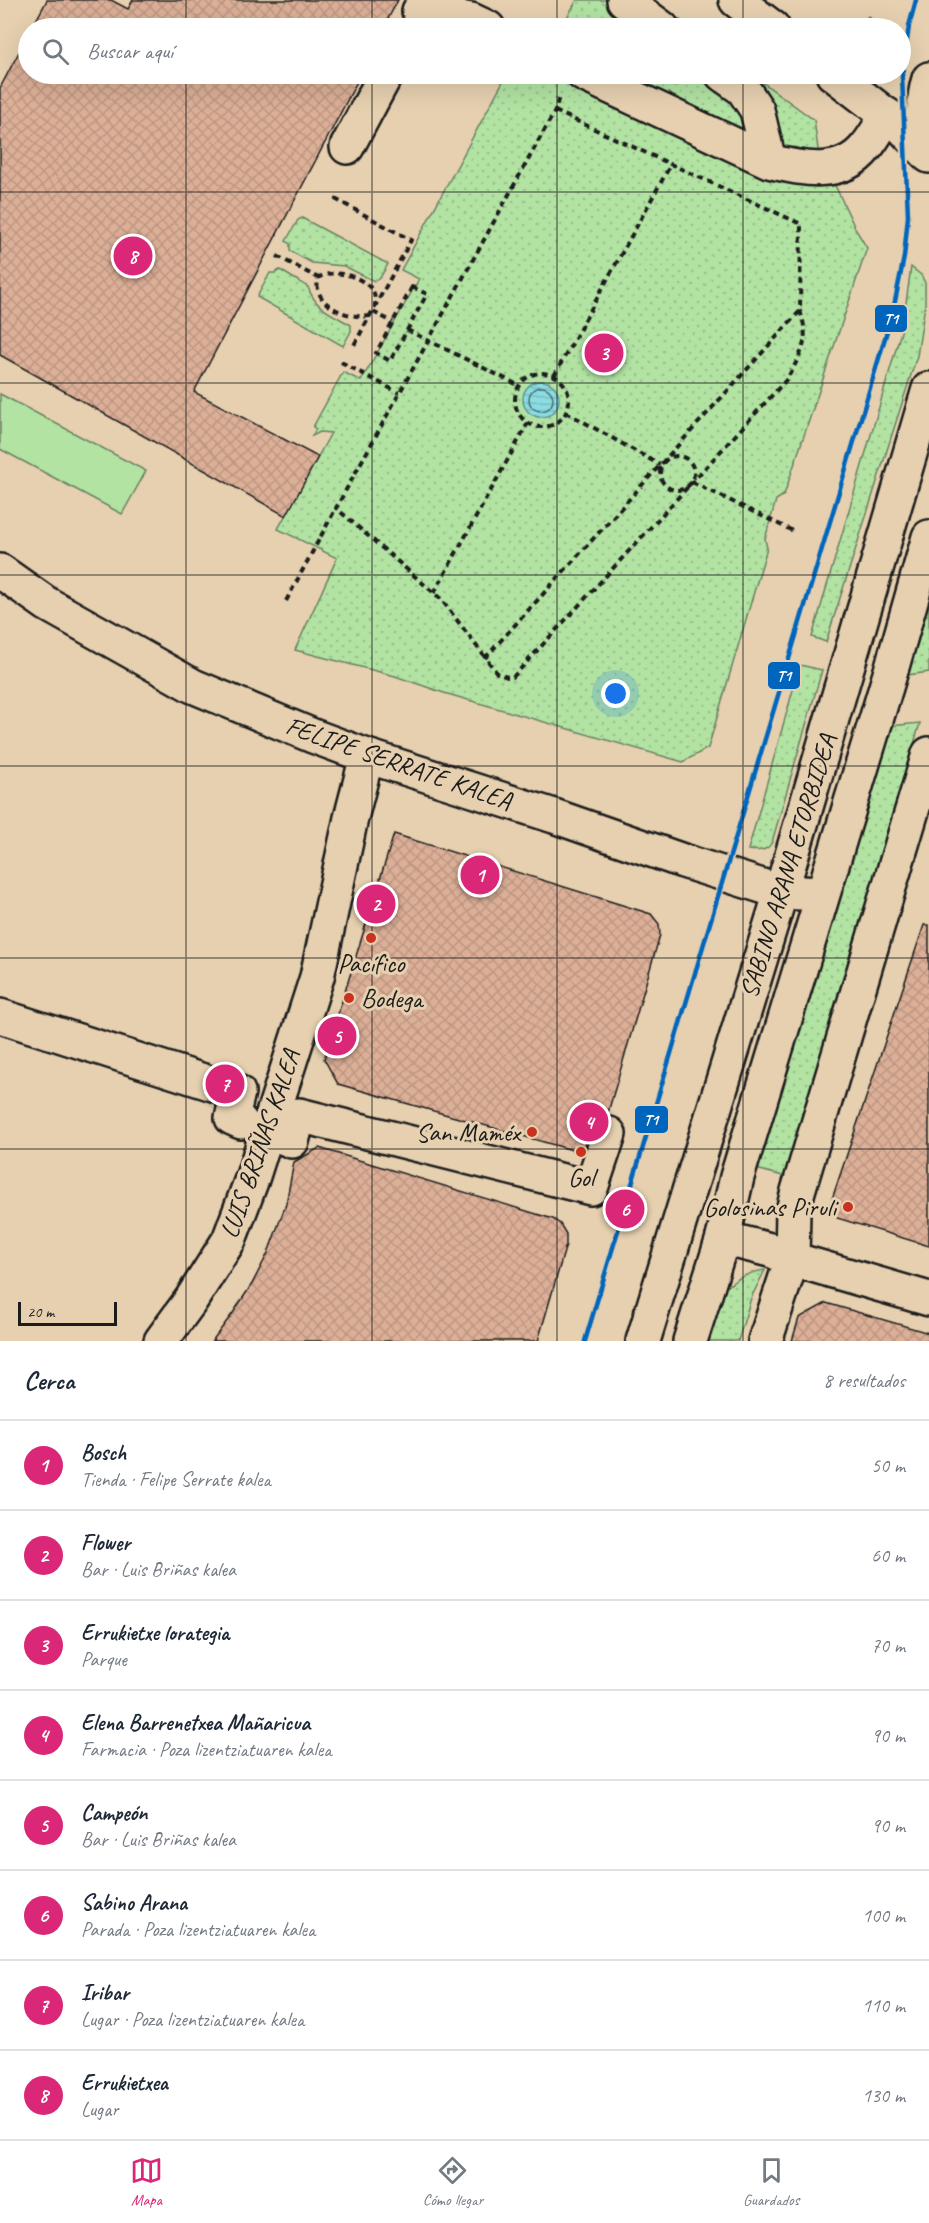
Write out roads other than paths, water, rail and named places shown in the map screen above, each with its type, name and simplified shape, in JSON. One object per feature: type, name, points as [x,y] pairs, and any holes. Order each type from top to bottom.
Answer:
[{"type":"street","points":[[624,0],[648,18]]},
{"type":"street","points":[[736,0],[760,18]]},
{"type":"street","points":[[418,13],[456,18]]},
{"type":"street","points":[[929,79],[925,92],[926,129],[929,140]]},
{"type":"street","points":[[347,147],[381,84]]},
{"type":"street","points":[[577,84],[769,161],[794,168],[818,170],[843,165],[865,149],[886,115]]},
{"type":"street","points":[[736,84],[743,89],[757,110],[769,161]]},
{"type":"street","points":[[846,84],[902,127],[929,156]]},
{"type":"street","name":"SABINO ARANA ETORBIDEA","points":[[643,1341],[781,892],[929,389]]},
{"type":"street","name":"SABINO ARANA ETORBIDEA","points":[[690,1341],[723,1238],[737,1177],[890,674],[929,537]]},
{"type":"street","name":"FELIPE SERRATE KALEA","points":[[0,571],[47,604],[193,686],[313,736],[367,756],[781,892],[822,894]]},
{"type":"street","points":[[765,1341],[792,1259],[792,1231],[796,1201],[929,754]]},
{"type":"street","name":"LUIS BRIÑAS KALEA","points":[[160,1341],[191,1300],[229,1240],[252,1179],[317,977],[351,818],[367,756]]},
{"type":"street","points":[[0,1016],[238,1092],[232,1118],[241,1122]]},
{"type":"street","points":[[282,1137],[292,1141],[299,1115],[591,1188],[609,1134]]},
{"type":"street","points":[[723,1238],[770,1250],[792,1259],[929,1299]]},
{"type":"water","points":[[541,381],[554,386],[559,399],[554,412],[541,417],[528,412],[523,399],[528,386]]},
{"type":"place","name":"Errukietxea","points":[[133,256]]},
{"type":"place","name":"Errukietxe lorategia","points":[[604,353]]},
{"type":"place","name":"Bosch","points":[[480,875]]},
{"type":"place","name":"Flower","points":[[376,904]]},
{"type":"place","name":"Pacífico","points":[[371,938]]},
{"type":"place","name":"Bodega","points":[[349,998]]},
{"type":"place","name":"Campeón","points":[[337,1036]]},
{"type":"place","name":"Iribar","points":[[225,1084]]},
{"type":"place","name":"Elena Barrenetxea Mañaricua","points":[[589,1122]]},
{"type":"place","name":"San Maméx","points":[[532,1132]]},
{"type":"place","name":"Gol","points":[[581,1152]]},
{"type":"place","name":"Golosinas Piruli","points":[[848,1207]]},
{"type":"place","name":"Sabino Arana","points":[[625,1209]]}]
